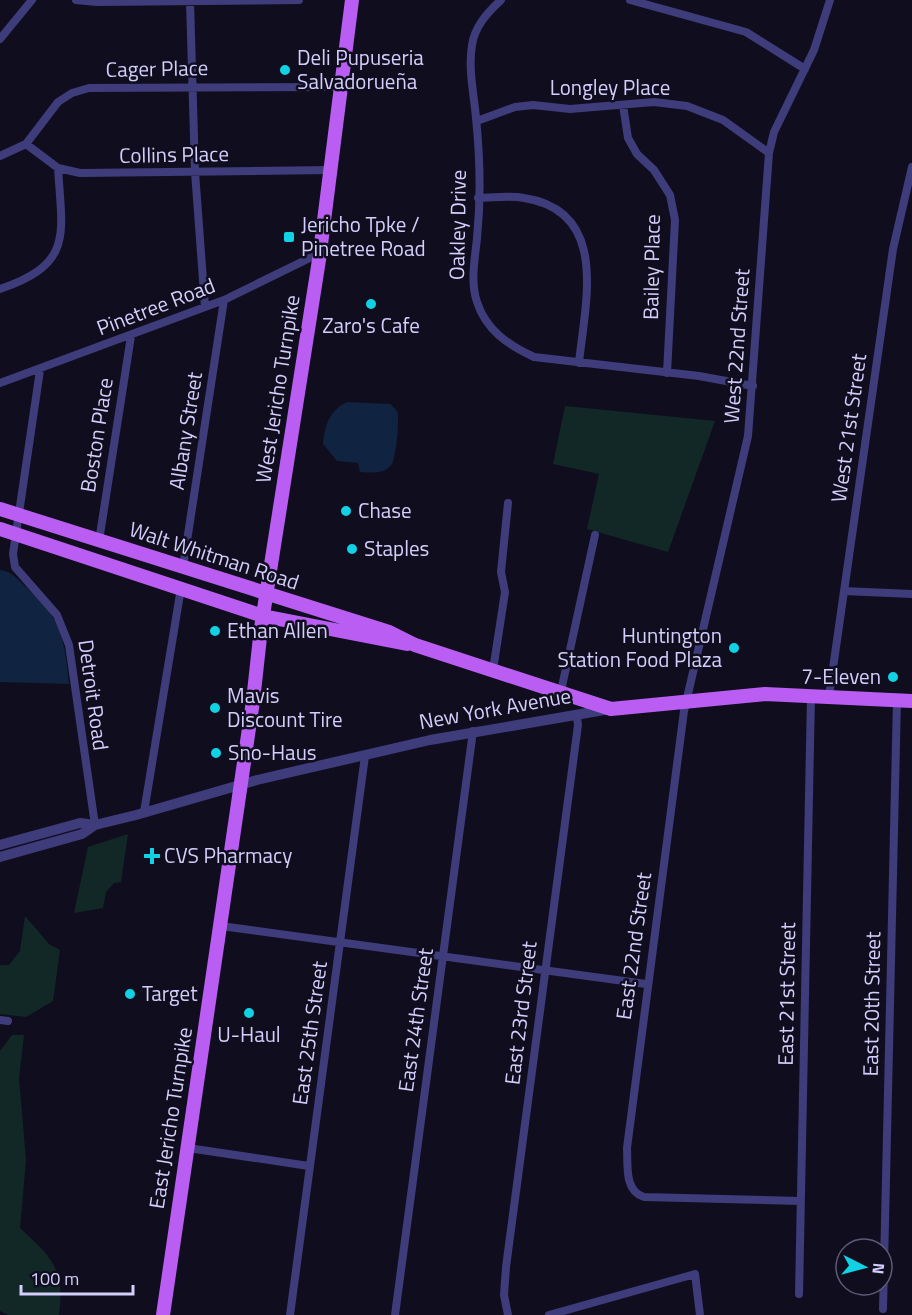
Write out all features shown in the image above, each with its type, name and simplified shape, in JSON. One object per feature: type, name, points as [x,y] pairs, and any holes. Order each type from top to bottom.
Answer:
[{"type":"main road","name":"West Jericho Turnpike","points":[[241,784],[263,616],[320,253],[352,0]]},
{"type":"main road","name":"Walt Whitman Road","points":[[0,509],[389,632],[415,645],[611,709]]},
{"type":"main road","name":"Walt Whitman Road","points":[[0,529],[263,616],[389,643],[415,645]]},
{"type":"main road","name":"Walt Whitman Road","points":[[561,691],[629,703],[666,703]]},
{"type":"main road","name":"New York Avenue","points":[[611,709],[765,694],[912,701]]},
{"type":"main road","name":"East Jericho Turnpike","points":[[163,1315],[241,784]]},
{"type":"street","points":[[0,39],[32,0]]},
{"type":"street","points":[[76,0],[299,0]]},
{"type":"street","name":"Oakley Drive","points":[[501,0],[478,26],[472,44],[471,62],[477,121],[478,198],[473,285],[482,315],[500,337],[515,348],[534,357],[753,386]]},
{"type":"street","points":[[630,0],[746,32],[805,69]]},
{"type":"street","name":"West 22nd Street","points":[[687,700],[745,452],[753,386],[769,153],[774,132],[820,35],[830,0]]},
{"type":"street","points":[[190,1],[195,172],[205,307]]},
{"type":"street","name":"Cager Place","points":[[26,144],[58,102],[72,93],[89,88],[341,87]]},
{"type":"street","name":"Longley Place","points":[[477,121],[515,107],[532,105],[570,109],[654,102],[705,111],[731,125],[769,153]]},
{"type":"street","name":"Bailey Place","points":[[623,105],[628,138],[637,154],[654,170],[670,195],[675,220],[667,373]]},
{"type":"street","points":[[0,156],[26,144]]},
{"type":"street","name":"Collins Place","points":[[26,144],[58,168],[98,174],[331,170]]},
{"type":"street","name":"West 21st Street","points":[[829,696],[893,249],[908,200],[912,167]]},
{"type":"street","points":[[0,289],[29,280],[43,269],[60,243],[63,213],[58,168]]},
{"type":"street","points":[[478,198],[524,197],[548,204],[577,231],[585,248],[589,266],[579,363]]},
{"type":"street","name":"Pinetree Road","points":[[0,383],[224,300],[320,253]]},
{"type":"street","name":"Albany Street","points":[[183,567],[224,300]]},
{"type":"street","name":"Boston Place","points":[[99,541],[131,336]]},
{"type":"street","name":"Detroit Road","points":[[40,370],[13,554],[15,567],[57,615],[69,645],[95,825]]},
{"type":"street","points":[[493,670],[505,592],[501,572],[508,503]]},
{"type":"street","points":[[577,716],[574,704],[561,691],[595,535]]},
{"type":"street","points":[[144,812],[181,588]]},
{"type":"street","points":[[844,591],[912,594]]},
{"type":"street","name":"East 21st Street","points":[[799,1294],[811,696]]},
{"type":"street","name":"East 22nd Street","points":[[687,700],[646,984],[627,1148],[630,1184],[637,1195],[652,1198],[800,1201]]},
{"type":"street","name":"East 20th Street","points":[[883,1309],[897,700]]},
{"type":"street","name":"New York Avenue","points":[[0,857],[81,834],[95,825],[241,784],[473,731],[611,709]]},
{"type":"street","name":"East 23rd Street","points":[[508,1315],[504,1295],[506,1267],[578,725],[577,716]]},
{"type":"street","name":"East 24th Street","points":[[395,1315],[473,731]]},
{"type":"street","name":"East 25th Street","points":[[290,1315],[365,756]]},
{"type":"street","name":"New York Avenue","points":[[0,844],[80,823],[95,825]]},
{"type":"street","points":[[220,926],[646,984]]},
{"type":"street","points":[[188,1148],[309,1166]]},
{"type":"street","points":[[549,1315],[695,1274],[699,1315]]},
{"type":"green space","points":[[565,406],[715,421],[668,552],[587,529],[599,474],[553,464]]},
{"type":"green space","points":[[128,834],[121,882],[114,883],[106,892],[103,908],[74,913],[88,847]]},
{"type":"green space","points":[[25,916],[49,944],[60,950],[53,1001],[26,1017],[0,1014],[0,965],[9,965],[20,951]]},
{"type":"green space","points":[[12,1035],[24,1035],[19,1078],[26,1160],[20,1228],[54,1265],[60,1286],[59,1315],[8,1315],[0,1311],[0,1051]]},
{"type":"water","points":[[347,402],[390,404],[397,411],[398,429],[395,454],[392,464],[386,470],[360,472],[358,463],[337,461],[323,444],[329,419]]},
{"type":"water","points":[[0,570],[18,579],[38,598],[54,620],[66,655],[69,684],[0,682]]},
{"type":"place","name":"Deli Pupuseria Salvadorueña","points":[[285,70]]},
{"type":"place","name":"Jericho Tpke / Pinetree Road","points":[[289,237]]},
{"type":"place","name":"Zaro's Cafe","points":[[371,304]]},
{"type":"place","name":"Chase","points":[[346,511]]},
{"type":"place","name":"Staples","points":[[352,549]]},
{"type":"place","name":"Ethan Allen","points":[[215,631]]},
{"type":"place","name":"Huntington Station Food Plaza","points":[[734,648]]},
{"type":"place","name":"7-Eleven","points":[[893,677]]},
{"type":"place","name":"Mavis Discount Tire","points":[[215,708]]},
{"type":"place","name":"Sno-Haus","points":[[216,753]]},
{"type":"place","name":"CVS Pharmacy","points":[[152,856]]},
{"type":"place","name":"Target","points":[[130,994]]},
{"type":"place","name":"U-Haul","points":[[249,1013]]}]
